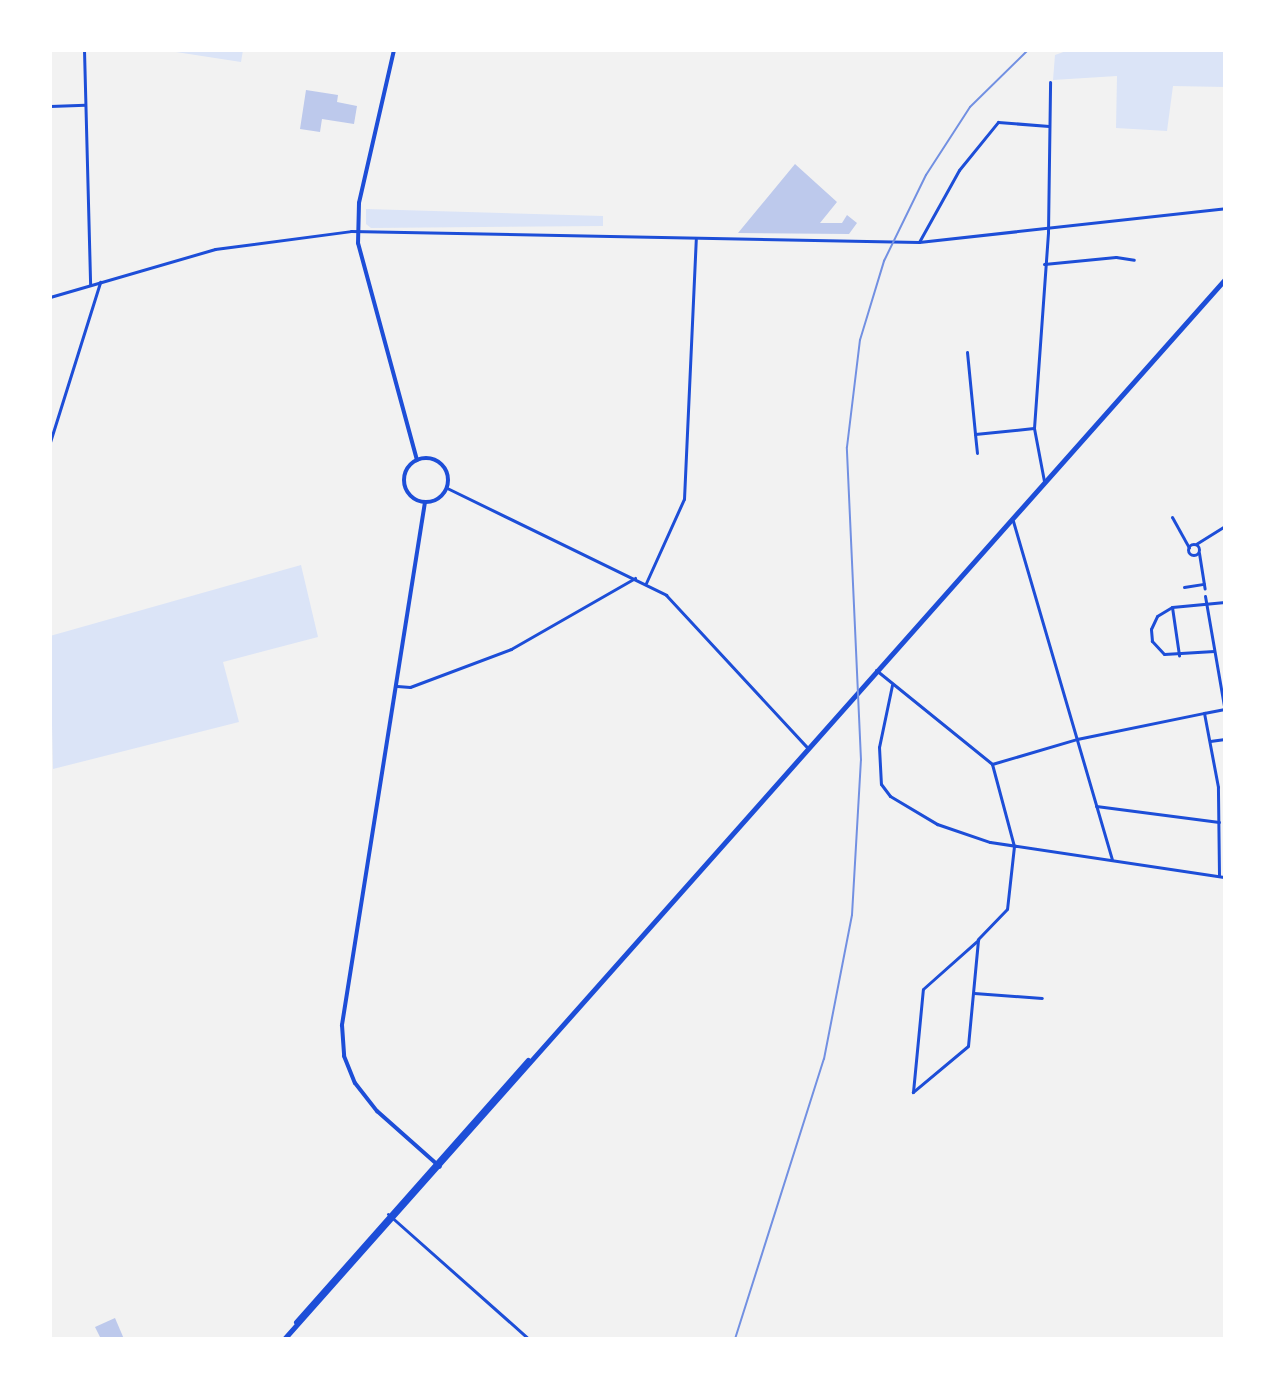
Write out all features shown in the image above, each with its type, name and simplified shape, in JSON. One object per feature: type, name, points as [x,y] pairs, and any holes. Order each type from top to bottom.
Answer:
[{"type":"main road","points":[[284,1339],[436,1159],[548,1040],[1225,279]]},
{"type":"main road","points":[[284,1339],[394,1220],[539,1050]]},
{"type":"street","points":[[84,50],[90,285]]},
{"type":"street","points":[[394,50],[372,133],[358,232],[387,363],[417,460],[404,482],[412,496],[425,502]]},
{"type":"street","points":[[1044,481],[1034,428],[1048,232],[1050,82]]},
{"type":"street","points":[[50,106],[85,105]]},
{"type":"street","points":[[919,242],[959,170],[998,122],[1051,126]]},
{"type":"street","points":[[50,297],[215,249],[358,232],[919,242],[1048,232],[1225,208]]},
{"type":"street","points":[[646,584],[684,499],[696,239]]},
{"type":"street","points":[[1044,264],[1116,257],[1134,260]]},
{"type":"street","points":[[50,442],[100,282]]},
{"type":"street","points":[[967,352],[977,453]]},
{"type":"street","points":[[975,434],[1034,428]]},
{"type":"street","points":[[417,460],[441,464],[447,488]]},
{"type":"street","points":[[441,1166],[377,1111],[355,1083],[344,1056],[342,1025],[425,502],[447,488]]},
{"type":"street","points":[[447,488],[666,595],[807,747]]},
{"type":"street","points":[[1012,517],[1112,861]]},
{"type":"street","points":[[1172,517],[1192,555],[1199,553]]},
{"type":"street","points":[[1189,548],[1225,526]]},
{"type":"street","points":[[1184,587],[1204,587],[1196,544]]},
{"type":"street","points":[[396,686],[410,687],[511,649],[635,578]]},
{"type":"street","points":[[992,764],[1077,739],[1225,710],[1205,596]]},
{"type":"street","points":[[1214,651],[1180,657],[1160,652],[1151,638],[1157,616],[1172,607],[1225,602]]},
{"type":"street","points":[[1172,607],[1180,657]]},
{"type":"street","points":[[876,670],[992,764],[1014,846],[1007,909],[978,940],[923,989],[913,1092],[966,1049],[978,940]]},
{"type":"street","points":[[892,685],[879,747],[884,791],[937,824],[1014,846],[1222,876],[1219,822],[1204,713]]},
{"type":"street","points":[[1210,741],[1225,739]]},
{"type":"street","points":[[1096,806],[1219,822]]},
{"type":"street","points":[[973,993],[1042,998]]},
{"type":"street","points":[[388,1214],[529,1339]]},
{"type":"shaded area","points":[[163,50],[243,50],[241,62]]},
{"type":"shaded area","points":[[1069,50],[1225,50],[1225,87],[1173,86],[1167,131],[1116,128],[1117,76],[1053,80],[1055,55]]},
{"type":"shaded area","points":[[366,209],[603,216],[603,226],[371,228],[366,224]]},
{"type":"shaded area","points":[[301,565],[318,637],[223,662],[239,722],[53,769],[50,636]]},
{"type":"building","points":[[306,90],[338,95],[337,102],[357,106],[354,124],[322,119],[320,132],[300,129]]},
{"type":"building","points":[[795,164],[837,202],[820,223],[842,223],[847,215],[857,223],[849,234],[738,233]]},
{"type":"building","points":[[115,1318],[124,1339],[101,1339],[95,1327]]},
{"type":"railway","points":[[735,1339],[824,1059],[852,915],[861,760],[847,447],[860,340],[884,261],[926,175],[970,107],[1028,50]]}]
